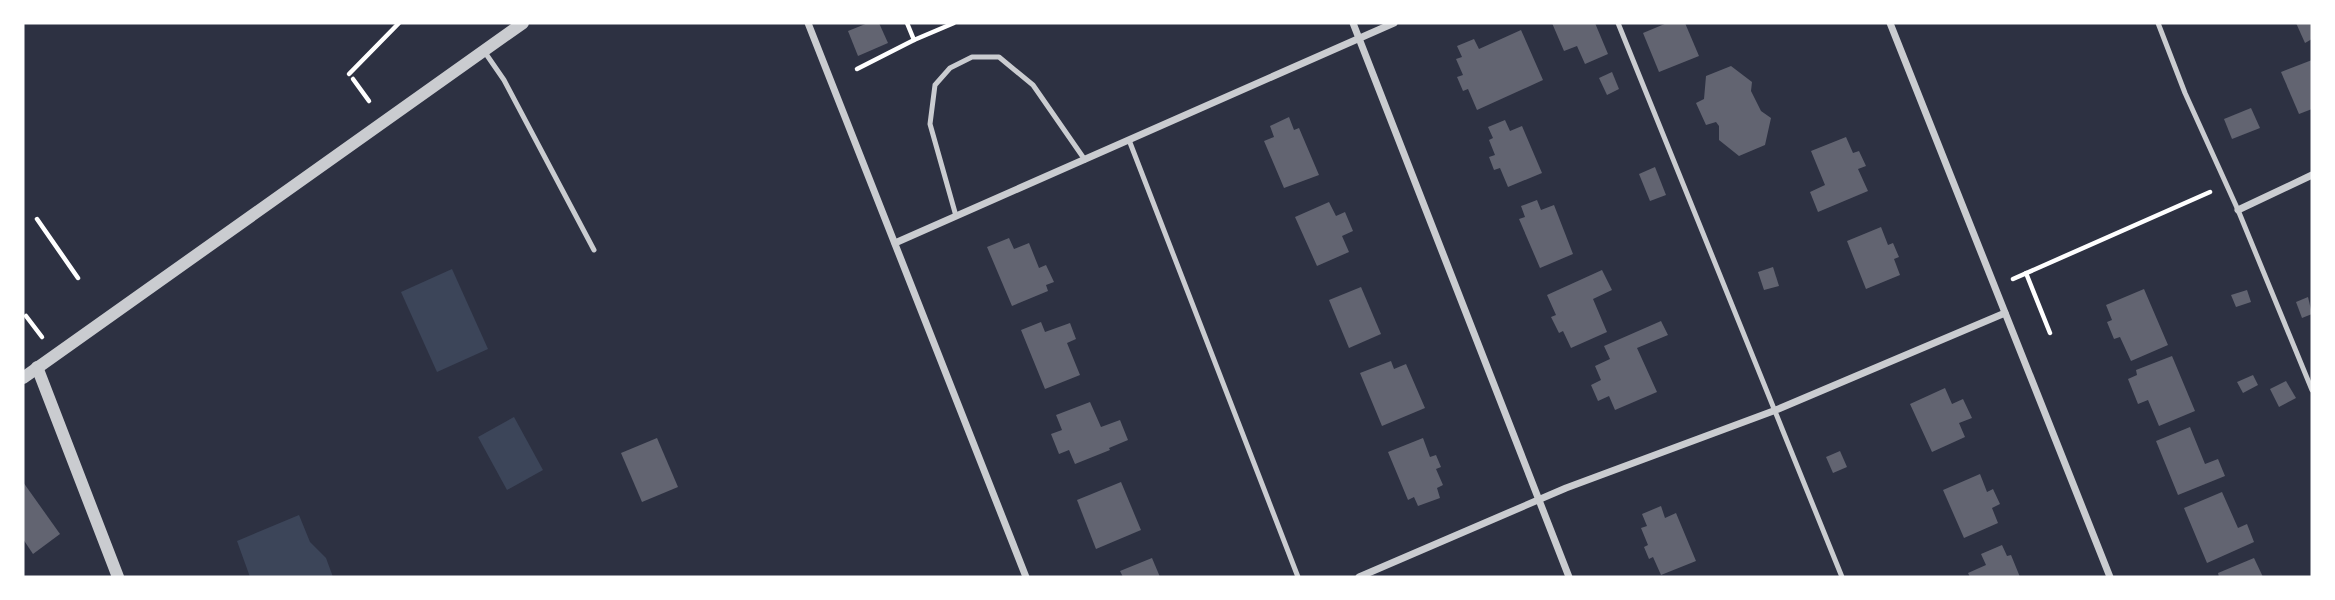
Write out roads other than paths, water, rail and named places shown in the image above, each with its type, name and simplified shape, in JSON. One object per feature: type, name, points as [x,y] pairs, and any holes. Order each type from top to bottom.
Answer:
[{"type":"street","points":[[23,378],[523,23]]},
{"type":"street","points":[[808,23],[1026,577]]},
{"type":"street","points":[[1353,23],[1569,577]]},
{"type":"street","points":[[895,243],[1394,23]]},
{"type":"street","points":[[1890,23],[2110,577]]},
{"type":"street","points":[[2238,210],[2312,175]]},
{"type":"street","points":[[1359,577],[1538,499],[1776,410],[2004,313]]},
{"type":"street","points":[[37,368],[118,577]]},
{"type":"lane","points":[[1618,23],[1842,577]]},
{"type":"lane","points":[[2158,23],[2185,93],[2238,210],[2312,390]]},
{"type":"lane","points":[[484,51],[504,80],[594,250]]},
{"type":"lane","points":[[956,216],[930,124],[935,85],[950,68],[972,57],[999,57],[1033,85],[1085,160]]},
{"type":"lane","points":[[1128,139],[1298,577]]}]
